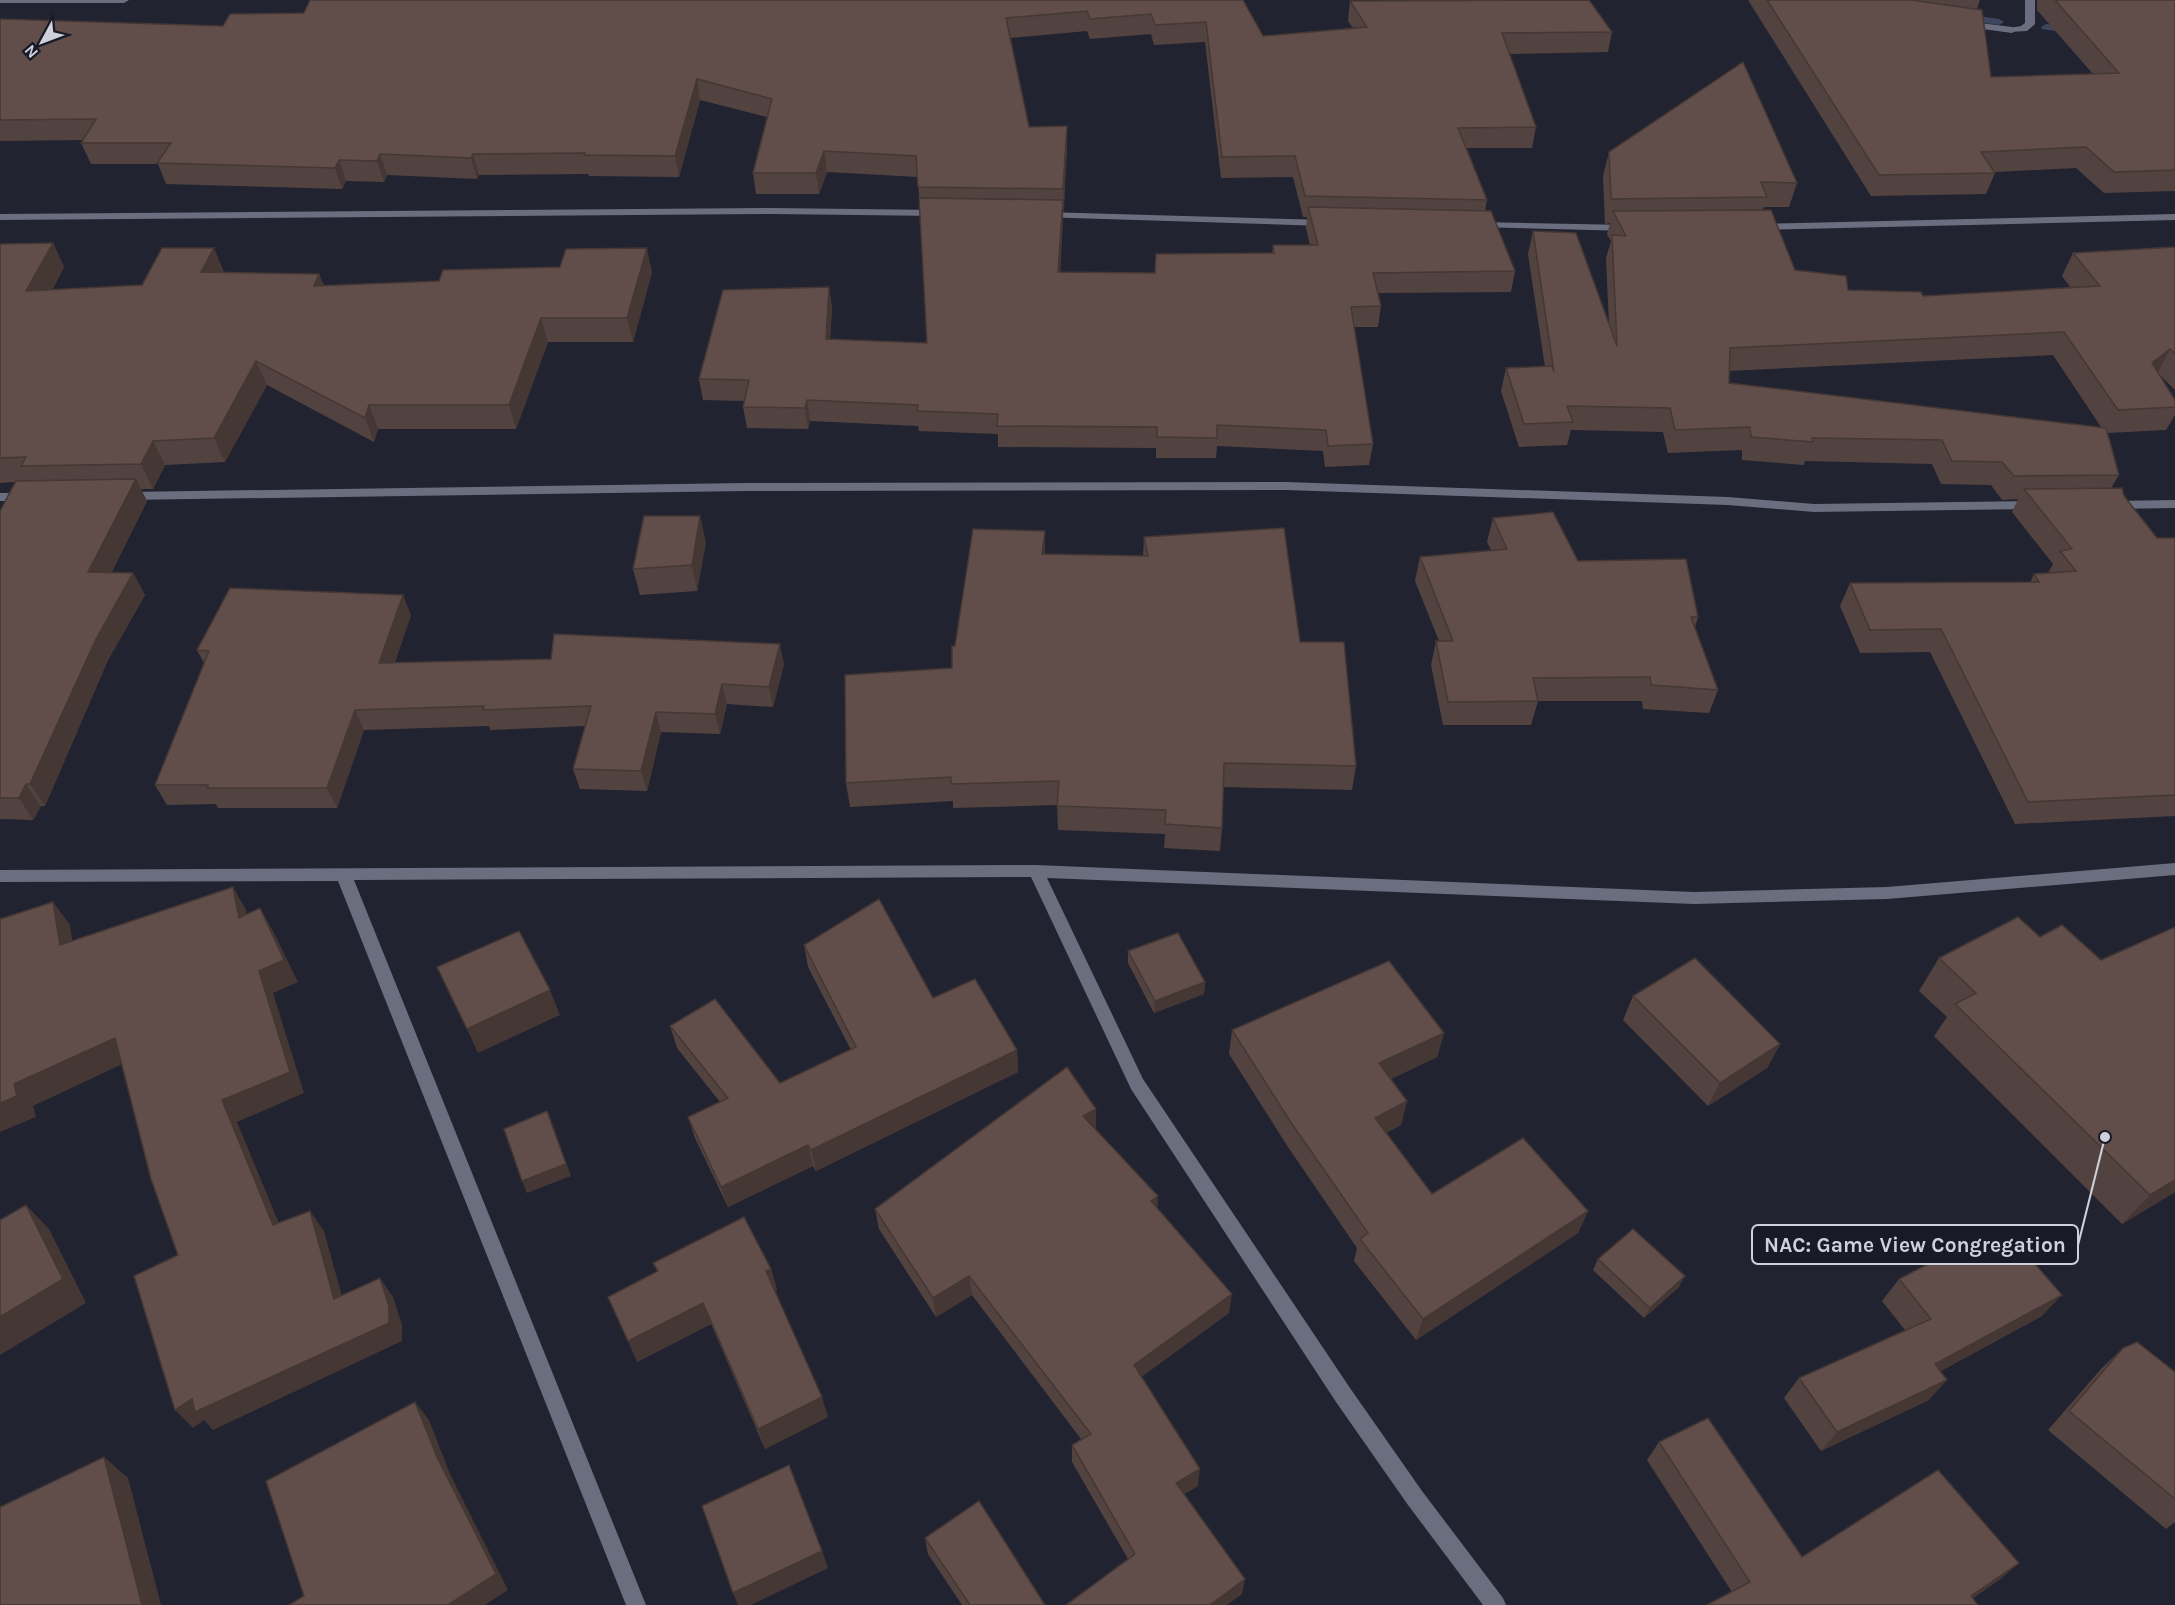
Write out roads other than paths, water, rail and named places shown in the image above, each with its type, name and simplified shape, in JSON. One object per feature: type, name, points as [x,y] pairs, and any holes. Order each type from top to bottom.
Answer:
[{"type":"street","points":[[0,0],[124,0]]},
{"type":"street","points":[[1951,23],[2012,30],[2024,29],[2030,24],[2030,0]]},
{"type":"street","points":[[0,217],[771,211],[946,213]]},
{"type":"street","points":[[1028,214],[1339,223]]},
{"type":"street","points":[[1746,227],[2175,217]]},
{"type":"street","points":[[1467,225],[1639,228]]},
{"type":"street","points":[[111,496],[746,487],[1286,486],[1728,501],[1814,508],[2051,505]]},
{"type":"street","points":[[0,497],[39,497]]},
{"type":"street","points":[[2098,505],[2175,504]]},
{"type":"street","points":[[0,876],[1036,871],[1694,898],[1887,893],[2175,869]]},
{"type":"street","points":[[1036,871],[1137,1084],[1343,1395],[1415,1498],[1496,1605]]},
{"type":"street","points":[[344,876],[636,1605]]},
{"type":"waterway","points":[[1963,17],[1999,22]]},
{"type":"waterway","points":[[2046,27],[2074,31]]},
{"type":"place","name":"NAC: Game View Congregation","points":[[2105,1137]]}]
